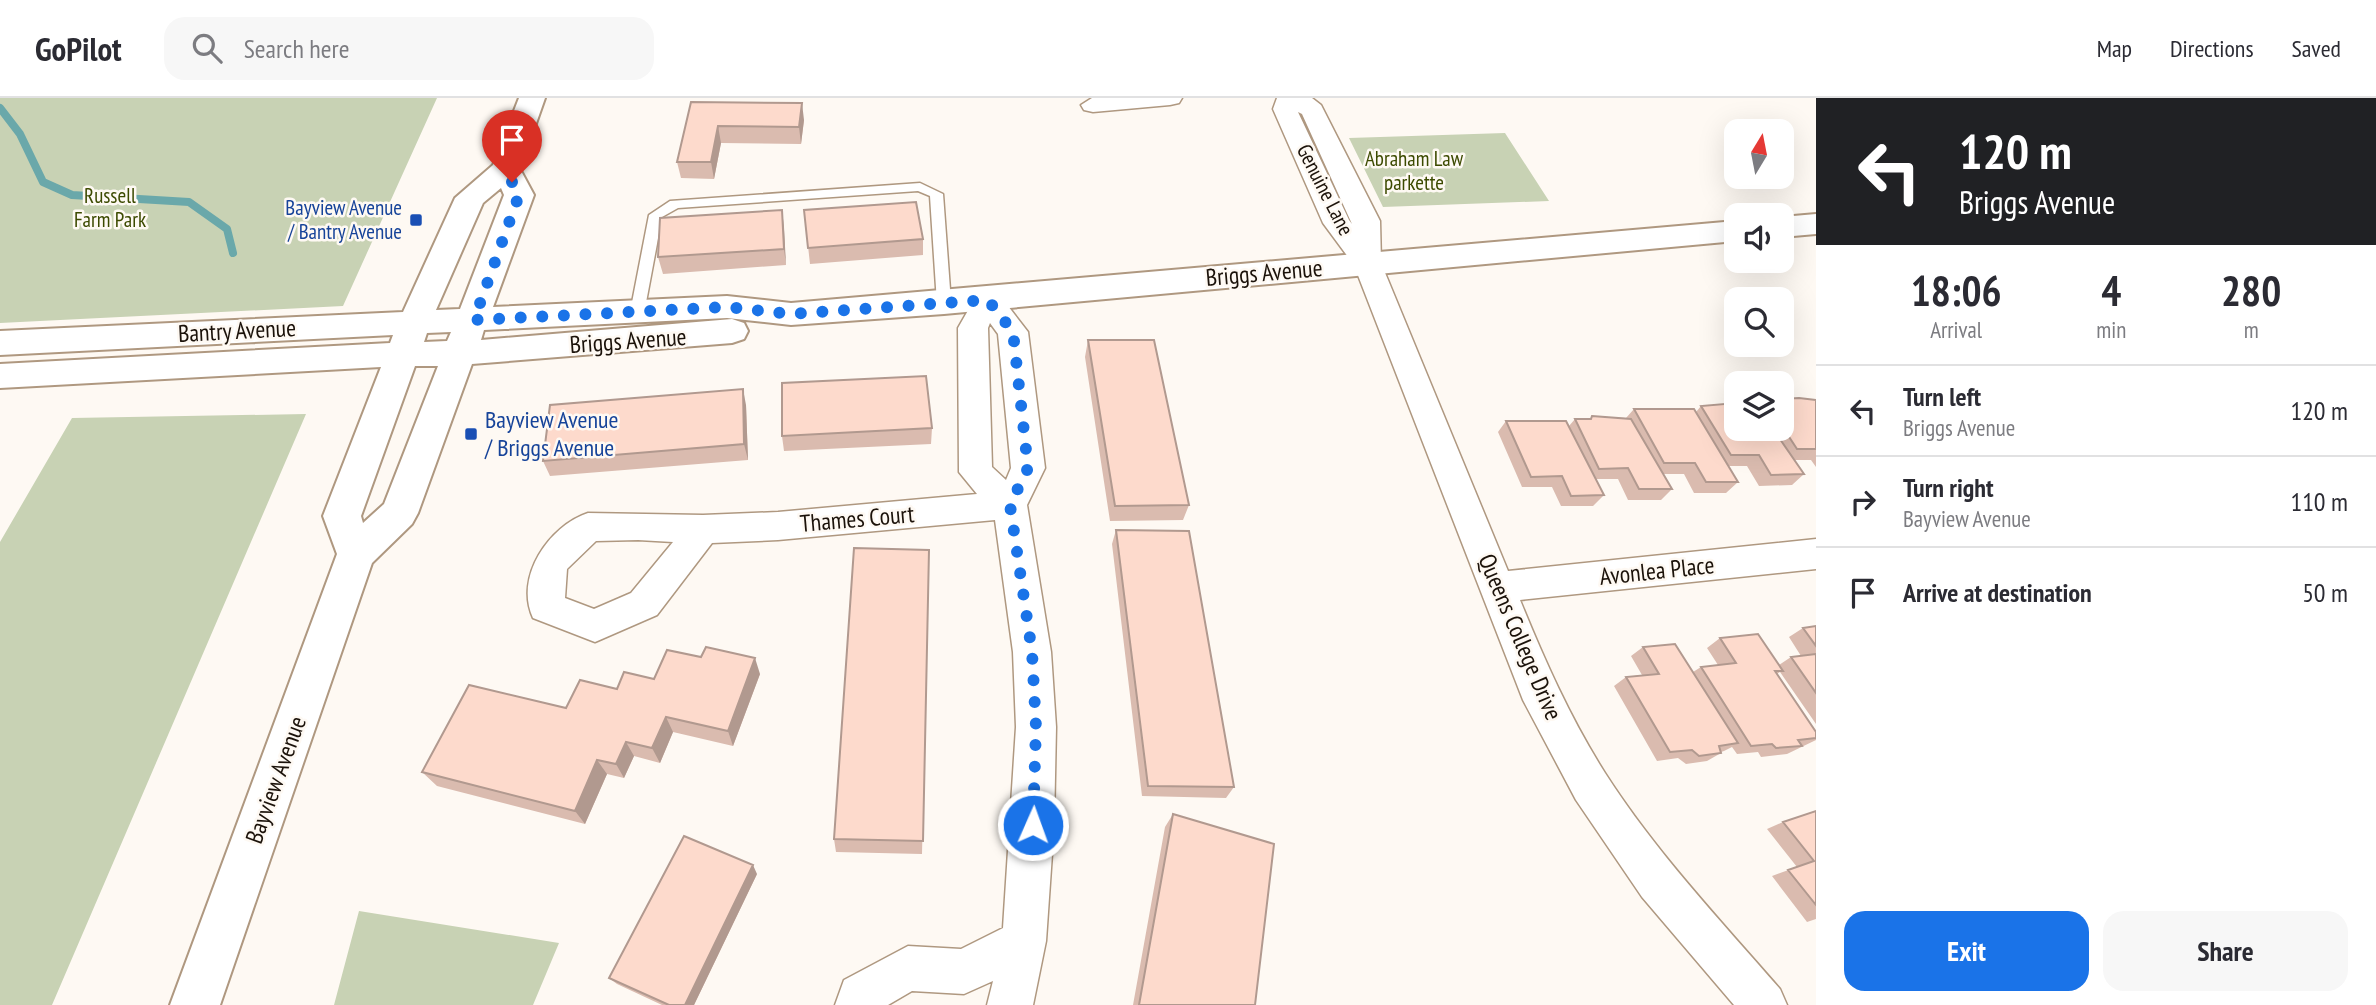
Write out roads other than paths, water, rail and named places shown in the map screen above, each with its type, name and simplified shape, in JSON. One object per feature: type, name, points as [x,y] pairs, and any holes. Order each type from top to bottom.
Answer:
[{"type":"street","points":[[356,554],[342,516],[409,339],[470,198],[506,169],[532,98]]},
{"type":"street","points":[[1093,105],[1170,98]]},
{"type":"street","name":"Genuine Lane","points":[[1289,98],[1285,109],[1337,223],[1367,263]]},
{"type":"street","name":"Genuine Lane","points":[[1296,98],[1312,110],[1366,221],[1367,263]]},
{"type":"street","name":"Bayview Avenue","points":[[195,1005],[356,554],[400,513],[468,337],[519,195],[506,169]]},
{"type":"street","points":[[1794,226],[1816,224]]},
{"type":"street","name":"Briggs Avenue","points":[[468,337],[637,313],[727,307],[791,314],[988,300],[1724,232]]},
{"type":"street","name":"Queens College Drive","points":[[1367,263],[1537,688],[1590,786],[1657,882],[1764,1005]]},
{"type":"street","points":[[1010,505],[976,472],[973,327],[988,300],[1013,332],[1028,468],[1010,505],[1032,652],[1036,727],[1033,825],[1024,941],[1010,1005]]},
{"type":"street","name":"Briggs Avenue","points":[[468,337],[721,334],[791,314]]},
{"type":"street","name":"Bantry Avenue","points":[[0,343],[468,337]]},
{"type":"street","name":"Bantry Avenue","points":[[0,376],[409,339]]},
{"type":"street","name":"Thames Court","points":[[703,529],[778,526],[1010,505]]},
{"type":"street","name":"Avonlea Place","points":[[1498,587],[1816,554]]},
{"type":"street","points":[[858,1005],[860,996],[908,968],[964,972],[1024,941]]},
{"type":"lane","points":[[637,313],[656,215],[675,204],[920,187],[936,194],[944,303]]},
{"type":"waterway","points":[[0,108],[20,134],[43,182],[72,195],[189,202],[227,229],[233,253]]},
{"type":"place","name":"Bayview Avenue / Bantry Avenue","points":[[416,220]]},
{"type":"place","name":"Bayview Avenue / Briggs Avenue","points":[[471,434]]},
{"type":"park label","name":"Abraham Law parkette","points":[[1414,171]]},
{"type":"park label","name":"Russell Farm Park","points":[[110,208]]}]
